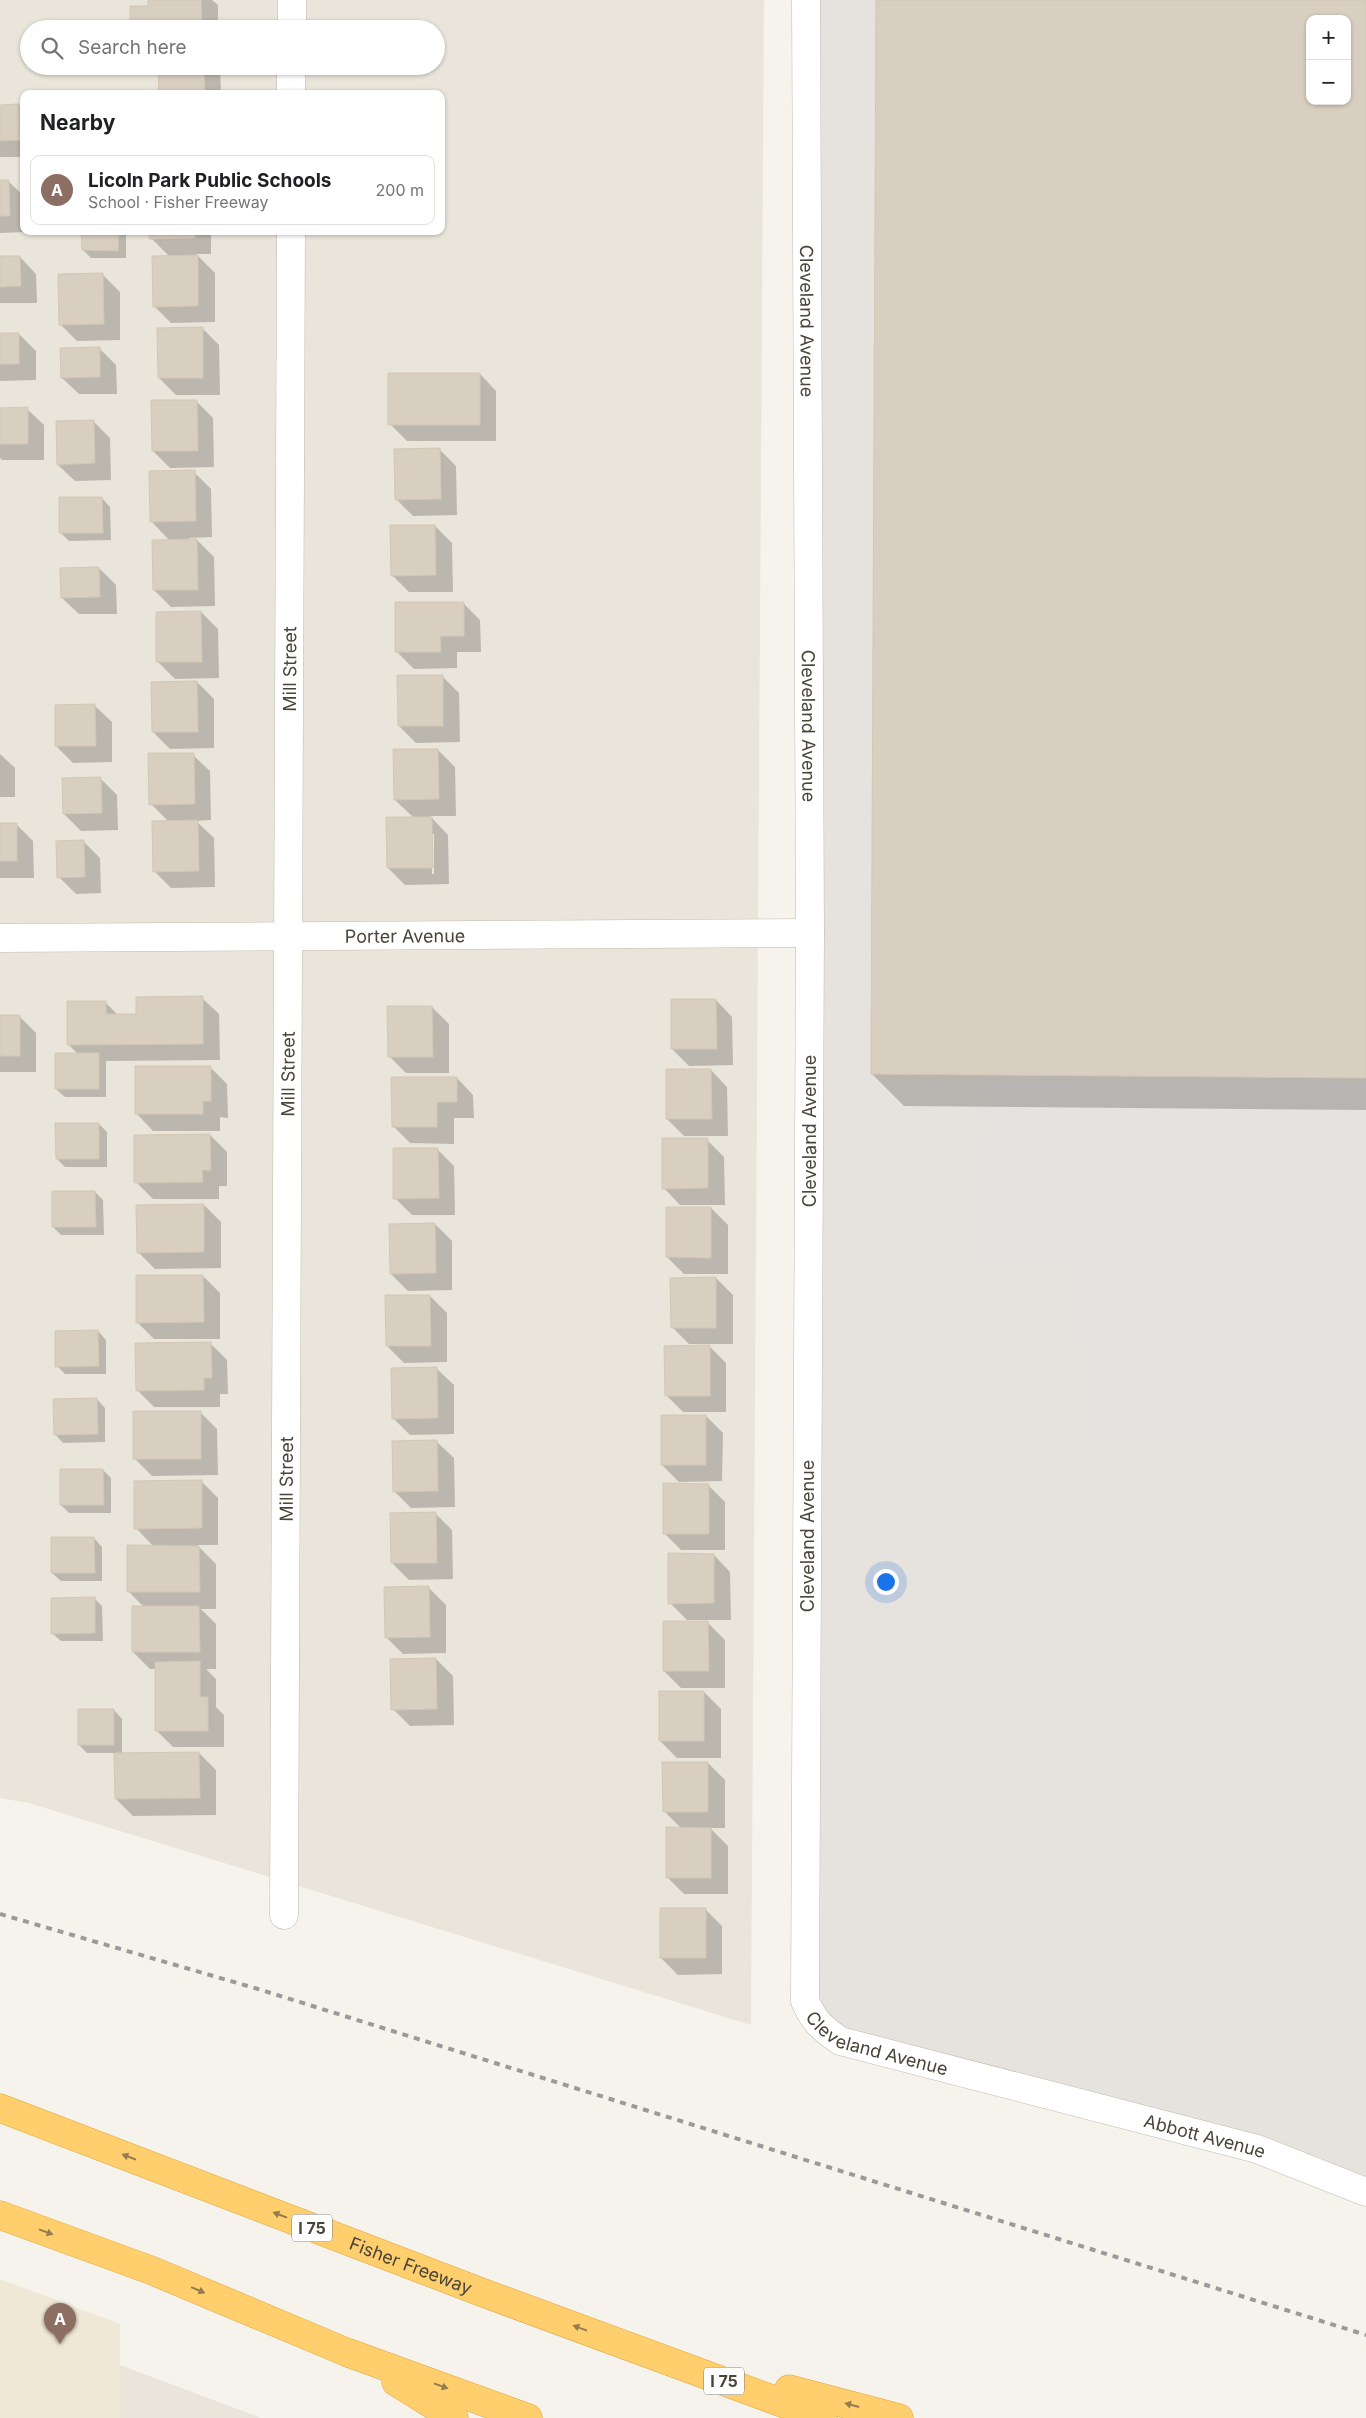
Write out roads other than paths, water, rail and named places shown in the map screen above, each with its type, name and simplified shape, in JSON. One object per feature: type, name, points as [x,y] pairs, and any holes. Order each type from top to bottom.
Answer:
[{"type":"highway","name":"Fisher Freeway","points":[[0,2108],[462,2285],[823,2418]]},
{"type":"highway","points":[[0,2215],[153,2272],[346,2352],[528,2418]]},
{"type":"highway","points":[[626,2345],[899,2418]]},
{"type":"highway","points":[[346,2352],[454,2418]]},
{"type":"street","points":[[292,0],[292,20]]},
{"type":"street","name":"Cleveland Avenue","points":[[806,0],[810,933],[805,2001],[820,2027],[840,2041],[1040,2093]]},
{"type":"street","points":[[291,75],[291,90]]},
{"type":"street","name":"Mill Street","points":[[284,1915],[290,235]]},
{"type":"street","name":"Porter Avenue","points":[[0,938],[810,933]]},
{"type":"street","name":"Abbott Avenue","points":[[1040,2093],[1257,2149],[1366,2192]]},
{"type":"railway","points":[[0,1914],[258,1989],[1366,2335]]},
{"type":"place","name":"Licoln Park Public Schools","points":[[60,2344]]}]
